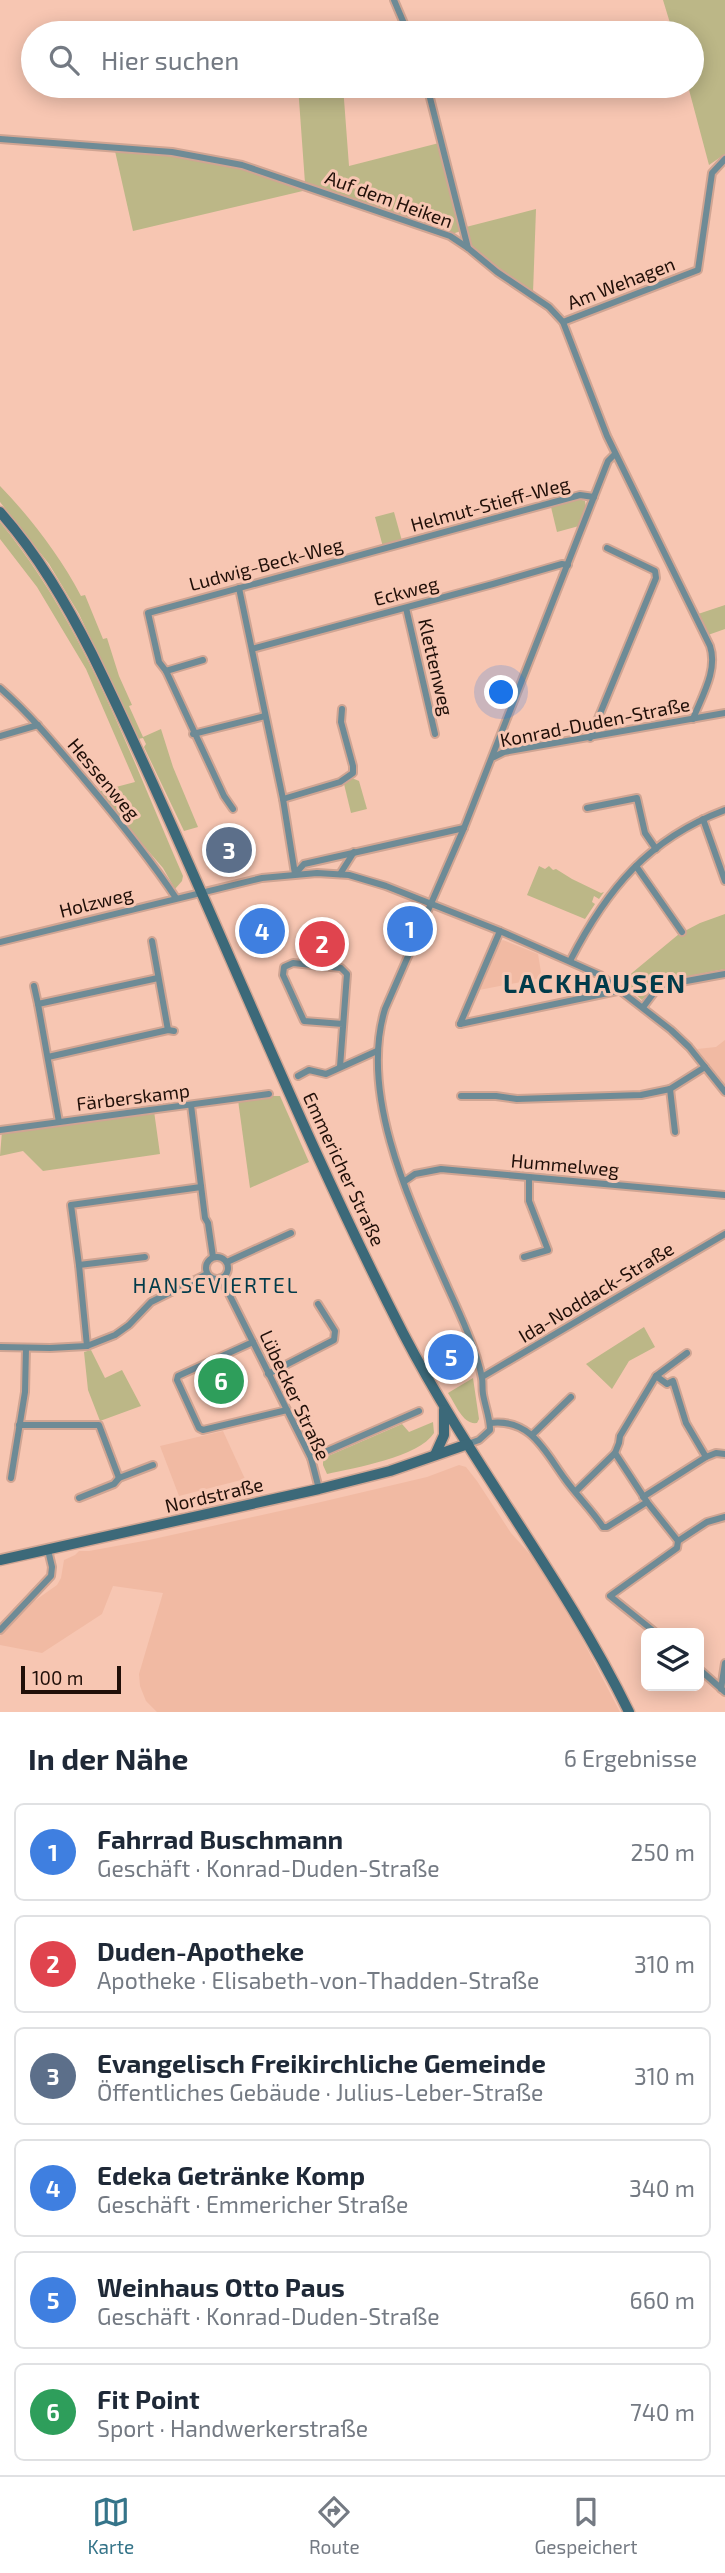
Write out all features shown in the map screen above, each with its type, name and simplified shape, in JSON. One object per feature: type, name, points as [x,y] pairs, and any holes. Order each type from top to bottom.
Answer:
[{"type":"main road","name":"Emmericher Straße","points":[[0,512],[43,567],[73,616],[369,1266],[444,1406],[565,1594],[629,1712]]},
{"type":"main road","points":[[434,1456],[444,1435],[444,1406]]},
{"type":"main road","name":"Nordstraße","points":[[0,1560],[319,1489],[390,1471],[468,1444]]},
{"type":"street","points":[[394,0],[403,21]]},
{"type":"street","points":[[430,98],[468,248]]},
{"type":"street","name":"Auf dem Heiken","points":[[0,139],[172,152],[242,164],[450,236],[549,307],[563,322],[615,454],[713,656],[710,674],[693,719]]},
{"type":"street","name":"Am Wehagen","points":[[563,322],[698,271],[712,173],[725,159]]},
{"type":"street","points":[[491,762],[608,461],[615,454]]},
{"type":"street","name":"Helmut-Stieff-Weg","points":[[394,547],[580,495],[594,497]]},
{"type":"street","name":"Ludwig-Beck-Weg","points":[[166,671],[159,662],[148,613],[394,547]]},
{"type":"street","points":[[590,737],[656,578],[655,571],[648,566],[607,548]]},
{"type":"street","name":"Eckweg","points":[[252,649],[504,579],[562,564],[568,565]]},
{"type":"street","points":[[239,588],[283,799],[295,874]]},
{"type":"street","name":"Klettenweg","points":[[406,608],[435,734]]},
{"type":"street","points":[[203,660],[166,671],[193,734],[233,809]]},
{"type":"street","name":"Hessenweg","points":[[0,688],[24,708],[136,843],[176,898]]},
{"type":"street","points":[[283,799],[340,782],[353,773],[341,722],[342,709]]},
{"type":"street","name":"Konrad-Duden-Straße","points":[[490,1423],[482,1377],[461,1316],[389,1139],[382,1104],[377,1051],[385,1009],[432,905],[491,762],[504,751],[725,713]]},
{"type":"street","points":[[193,734],[265,716]]},
{"type":"street","points":[[0,736],[38,725]]},
{"type":"street","points":[[587,808],[638,798],[645,833],[656,849]]},
{"type":"street","points":[[570,961],[606,899],[636,866],[674,834],[725,810]]},
{"type":"street","points":[[703,819],[725,881]]},
{"type":"street","points":[[295,874],[304,864],[464,828]]},
{"type":"street","points":[[340,874],[354,852]]},
{"type":"street","points":[[636,866],[682,932]]},
{"type":"street","points":[[295,874],[340,874],[386,886],[500,931],[600,975],[644,1006],[671,1030],[725,1092]]},
{"type":"street","name":"Holzweg","points":[[0,942],[262,878],[295,874]]},
{"type":"street","points":[[500,931],[460,1024],[622,990]]},
{"type":"street","points":[[48,1057],[171,1031],[152,941]]},
{"type":"street","points":[[340,1067],[347,974],[344,969],[293,963],[284,967],[283,975],[304,1021],[343,1024]]},
{"type":"street","points":[[644,1006],[659,986],[725,974]]},
{"type":"street","points":[[38,1004],[158,978]]},
{"type":"street","points":[[34,986],[59,1122]]},
{"type":"street","points":[[298,1076],[309,1070],[326,1074],[377,1051]]},
{"type":"street","points":[[461,1096],[517,1099],[641,1095],[670,1089],[705,1067]]},
{"type":"street","points":[[670,1089],[676,1132]]},
{"type":"street","name":"Färberskamp","points":[[0,1130],[269,1094]]},
{"type":"street","points":[[191,1105],[205,1217],[213,1257]]},
{"type":"street","name":"Hummelweg","points":[[405,1181],[415,1174],[441,1169],[725,1195]]},
{"type":"street","points":[[524,1257],[548,1250],[529,1202],[529,1178]]},
{"type":"street","points":[[87,1346],[71,1205],[201,1186]]},
{"type":"street","points":[[227,1262],[291,1233]]},
{"type":"street","name":"Ida-Noddack-Straße","points":[[482,1377],[725,1234]]},
{"type":"street","points":[[218,1256],[227,1262],[228,1272],[221,1278],[213,1279],[207,1274],[208,1261],[213,1257],[218,1256]]},
{"type":"street","points":[[79,1265],[145,1257]]},
{"type":"street","points":[[0,1348],[87,1346],[115,1335],[151,1302],[207,1274]]},
{"type":"street","name":"Lübecker Straße","points":[[221,1278],[311,1458],[319,1489]]},
{"type":"street","points":[[268,1374],[334,1340],[335,1331],[318,1304]]},
{"type":"street","points":[[253,1342],[178,1377],[199,1428],[203,1430],[287,1410]]},
{"type":"street","points":[[11,1478],[25,1392],[26,1348]]},
{"type":"street","points":[[576,1491],[615,1453],[620,1436],[656,1376],[687,1353]]},
{"type":"street","points":[[666,1367],[675,1385],[686,1423],[706,1457]]},
{"type":"street","points":[[656,1376],[667,1384],[675,1385]]},
{"type":"street","points":[[532,1435],[571,1397]]},
{"type":"street","points":[[311,1458],[419,1411]]},
{"type":"street","points":[[468,1444],[486,1435],[490,1423],[512,1425],[532,1435],[547,1450],[565,1480],[590,1507],[603,1527],[607,1527],[706,1457],[716,1453],[725,1454]]},
{"type":"street","points":[[19,1425],[99,1425],[119,1478]]},
{"type":"street","points":[[615,1453],[645,1500],[678,1541],[677,1548],[610,1596],[650,1628]]},
{"type":"street","points":[[79,1498],[153,1465]]},
{"type":"street","points":[[678,1541],[707,1521],[725,1517]]},
{"type":"street","points":[[0,1630],[51,1576],[48,1550]]},
{"type":"street","points":[[723,1691],[725,1663]]},
{"type":"street","points":[[704,1674],[723,1691]]},
{"type":"shaded area","points":[[663,0],[725,0],[725,154],[709,165],[691,98],[704,98],[704,21],[669,21]]},
{"type":"shaded area","points":[[299,98],[344,98],[349,166],[439,143],[461,231],[452,234],[305,183]]},
{"type":"shaded area","points":[[115,151],[172,155],[241,167],[307,190],[133,231]]},
{"type":"shaded area","points":[[536,209],[533,293],[472,248],[466,227]]},
{"type":"shaded area","points":[[0,486],[44,538],[81,596],[85,595],[103,639],[107,638],[132,705],[129,706],[143,737],[161,729],[173,767],[198,827],[184,831],[144,747],[146,744],[143,738],[138,739],[79,614],[49,564],[0,502]]},
{"type":"shaded area","points":[[579,499],[585,501],[586,507],[579,526],[557,532],[551,507]]},
{"type":"shaded area","points":[[394,512],[402,541],[383,547],[375,517]]},
{"type":"shaded area","points":[[0,522],[57,604],[104,692],[183,876],[175,889],[163,868],[97,792],[135,782],[86,669],[37,587],[0,539]]},
{"type":"shaded area","points":[[725,605],[725,629],[708,635],[698,614]]},
{"type":"shaded area","points":[[352,778],[359,781],[367,809],[351,813],[344,784]]},
{"type":"shaded area","points":[[539,866],[545,869],[549,866],[601,893],[604,892],[599,899],[594,896],[592,902],[595,904],[585,919],[527,895]]},
{"type":"shaded area","points":[[725,914],[725,969],[659,982],[642,1000],[621,982],[679,934]]},
{"type":"shaded area","points":[[503,940],[538,954],[542,978],[479,990],[499,942]]},
{"type":"shaded area","points":[[725,1040],[725,1084],[697,1049],[716,1047]]},
{"type":"shaded area","points":[[280,1096],[309,1162],[250,1188],[238,1100]]},
{"type":"shaded area","points":[[154,1111],[160,1154],[43,1171],[23,1151],[0,1156],[2,1131]]},
{"type":"shaded area","points":[[644,1327],[655,1347],[629,1361],[612,1389],[586,1364]]},
{"type":"shaded area","points":[[91,1350],[105,1378],[122,1370],[141,1406],[100,1421],[88,1390],[84,1352]]},
{"type":"shaded area","points":[[473,1378],[479,1419],[477,1423],[464,1418],[448,1393]]},
{"type":"shaded area","points":[[433,1422],[434,1433],[415,1449],[401,1455],[327,1474],[323,1465],[323,1460],[328,1456],[402,1424],[409,1432]]},
{"type":"shaded area","points":[[223,1431],[245,1479],[179,1496],[160,1446]]},
{"type":"shaded area","points":[[459,1465],[466,1467],[511,1533],[536,1561],[581,1637],[620,1712],[157,1712],[146,1701],[139,1674],[163,1593],[113,1586],[102,1614],[42,1653],[0,1645],[0,1636],[30,1604],[57,1585],[64,1560],[79,1551],[149,1540],[321,1502],[427,1477]]},
{"type":"place","name":"Evangelisch Freikirchliche Gemeinde","points":[[229,850]]},
{"type":"place","name":"Fahrrad Buschmann","points":[[410,929]]},
{"type":"place","name":"Edeka Getränke Komp","points":[[262,931]]},
{"type":"place","name":"Duden-Apotheke","points":[[322,944]]},
{"type":"place","name":"Weinhaus Otto Paus","points":[[451,1357]]},
{"type":"place","name":"Fit Point","points":[[221,1381]]},
{"type":"district","name":"LACKHAUSEN","points":[[595,984]]},
{"type":"district","name":"HANSEVIERTEL","points":[[216,1286]]}]
